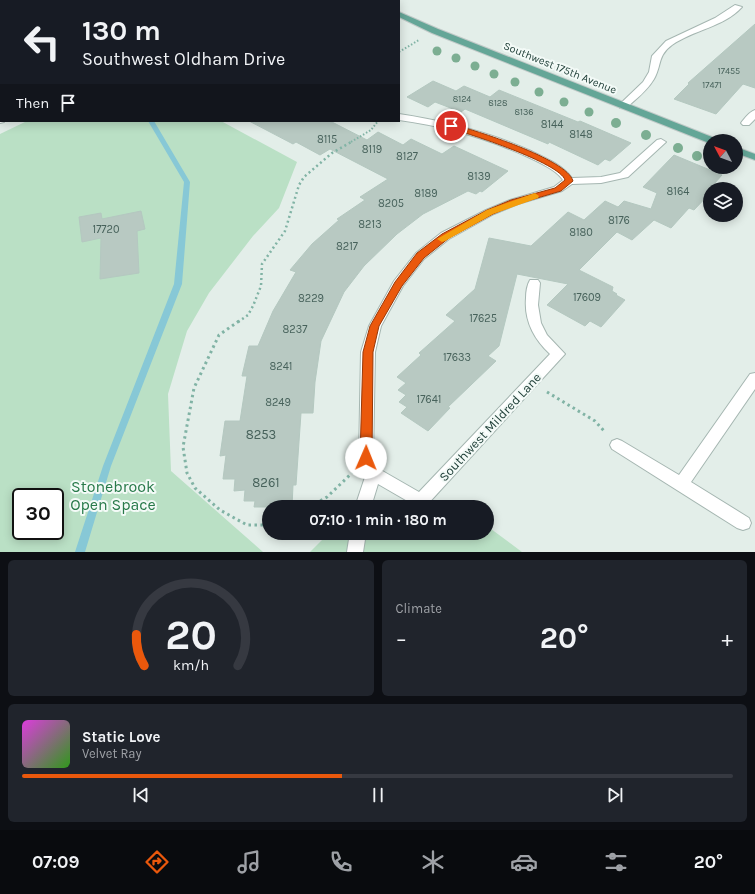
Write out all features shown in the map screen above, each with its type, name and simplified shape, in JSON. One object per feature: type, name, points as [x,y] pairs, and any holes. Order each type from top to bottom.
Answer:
[{"type":"main road","name":"Southwest 175th Avenue","points":[[400,14],[436,31],[703,137]]},
{"type":"main road","points":[[743,153],[755,157]]},
{"type":"street","points":[[623,106],[651,79],[656,69],[656,56],[669,43],[718,20],[738,7]]},
{"type":"street","points":[[746,123],[755,113]]},
{"type":"street","points":[[400,117],[462,128],[491,138],[555,166],[568,176],[569,181]]},
{"type":"street","points":[[365,500],[374,474],[366,458],[368,352],[374,326],[398,284],[420,256],[446,236],[490,212],[514,202],[558,190],[569,181],[601,180],[624,175],[661,142]]},
{"type":"street","name":"Southwest Mildred Lane","points":[[374,474],[421,501],[558,354],[542,340],[532,318],[531,300],[534,283]]},
{"type":"street","points":[[681,484],[755,378]]},
{"type":"street","points":[[617,445],[743,522]]},
{"type":"street","points":[[355,552],[357,540]]},
{"type":"path","points":[[400,51],[419,40]]},
{"type":"path","points":[[262,525],[247,525],[220,510],[195,488],[187,473],[184,447],[194,388],[219,334],[248,316],[261,286],[262,264],[285,231],[299,185],[304,177],[332,153],[371,130],[377,122]]},
{"type":"path","points":[[546,391],[596,420]]},
{"type":"path","points":[[323,500],[328,497],[366,458]]},
{"type":"green space","name":"Stonebrook Open Space","points":[[25,122],[223,122],[297,162],[279,208],[253,236],[209,293],[187,331],[168,394],[171,471],[263,552],[0,552],[0,134]]},
{"type":"green space","points":[[494,531],[522,552],[310,552],[322,540],[494,540]]},
{"type":"building","points":[[755,24],[755,88],[743,84],[716,114],[674,99],[689,84],[688,83]]},
{"type":"building","points":[[433,81],[456,91],[464,86],[490,97],[499,90],[578,122],[580,121],[631,143],[610,161],[605,159],[598,165],[549,142],[548,144],[465,109],[461,112],[435,102],[428,107],[407,97]]},
{"type":"building","points":[[251,122],[332,122],[367,140],[378,132],[403,145],[411,139],[442,154],[454,146],[508,171],[482,192],[480,191],[476,194],[468,191],[423,214],[397,234],[364,266],[344,292],[321,341],[315,382],[313,413],[301,413],[296,485],[293,485],[292,500],[262,500],[262,507],[254,507],[255,501],[244,501],[245,490],[234,491],[235,479],[223,479],[226,455],[220,456],[225,421],[240,421],[247,376],[242,376],[249,346],[258,346],[273,311],[296,272],[290,270],[312,244],[339,220],[337,219],[365,200],[360,197],[388,179],[330,149],[320,155],[296,142],[293,144]]},
{"type":"building","points":[[674,155],[703,167],[703,174],[722,175],[716,182],[703,182],[703,200],[694,210],[689,208],[671,228],[654,220],[632,240],[617,232],[579,270],[613,287],[612,291],[625,300],[601,327],[590,321],[585,326],[547,305],[568,284],[517,274],[499,346],[488,356],[496,361],[448,407],[450,408],[428,431],[401,413],[407,407],[399,402],[406,395],[398,390],[406,383],[397,377],[421,355],[419,353],[455,321],[446,315],[475,289],[489,238],[531,246],[568,212],[584,220],[605,201],[618,207],[624,201],[651,209],[657,193],[643,187]]},
{"type":"building","points":[[141,211],[145,229],[137,231],[139,273],[100,279],[101,238],[82,242],[79,217],[101,213],[102,219]]},
{"type":"waterway","points":[[80,552],[107,466],[178,284],[187,182],[152,122]]},
{"type":"slow traffic","points":[[442,239],[490,212],[514,202],[535,196]]},
{"type":"route","points":[[366,458],[368,352],[374,326],[398,284],[420,256],[446,236],[490,212],[514,202],[558,190],[569,181],[568,176],[555,166],[491,138],[462,128],[451,126]]}]
